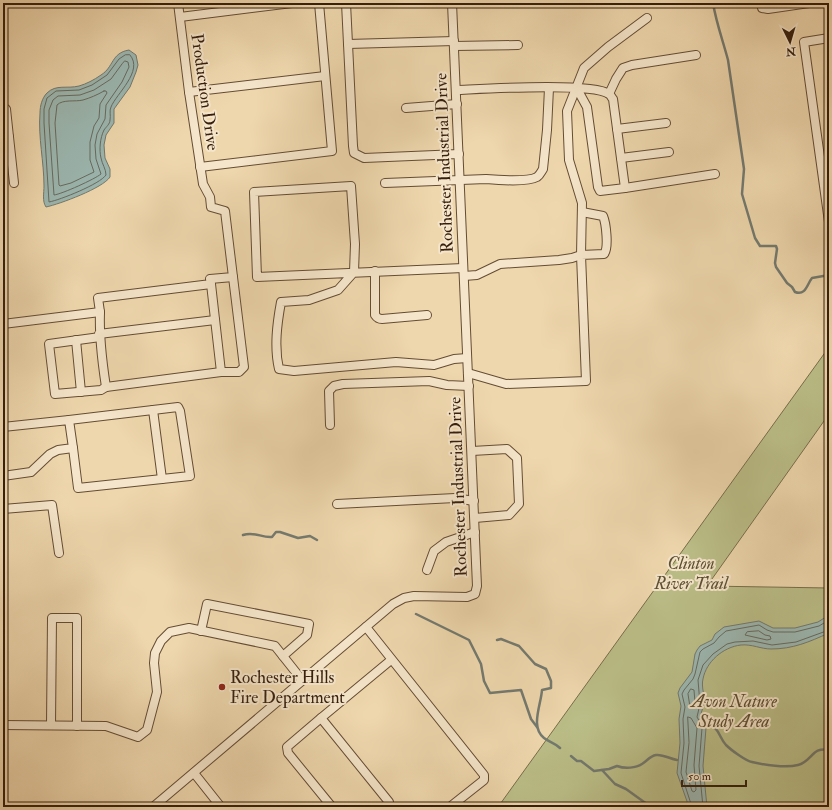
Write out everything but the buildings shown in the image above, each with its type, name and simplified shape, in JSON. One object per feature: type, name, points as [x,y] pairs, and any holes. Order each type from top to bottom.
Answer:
[{"type":"street","name":"Production Drive","points":[[178,3],[189,92],[203,184],[210,197],[211,207],[225,212],[233,277]]},
{"type":"street","points":[[180,17],[292,3]]},
{"type":"street","points":[[200,166],[332,151],[318,3]]},
{"type":"street","points":[[346,3],[354,153],[364,158],[459,154]]},
{"type":"street","name":"Rochester Industrial Drive","points":[[153,807],[393,604],[404,598],[414,596],[467,597],[475,594],[477,586],[475,518],[452,3]]},
{"type":"street","points":[[761,3],[762,8],[768,9],[809,3]]},
{"type":"street","points":[[468,373],[506,384],[586,381],[581,255],[582,203],[569,160],[567,111],[584,68],[647,18]]},
{"type":"street","points":[[829,38],[804,42],[829,222]]},
{"type":"street","points":[[348,44],[454,43],[518,45]]},
{"type":"street","points":[[609,94],[623,68],[632,64],[696,55]]},
{"type":"street","points":[[189,92],[325,76]]},
{"type":"street","points":[[576,87],[587,107],[598,187],[600,191],[715,174]]},
{"type":"street","points":[[456,90],[576,87],[598,90],[609,94],[612,99],[625,188]]},
{"type":"street","points":[[385,183],[486,179],[530,179],[537,177],[541,174],[543,169],[549,88]]},
{"type":"street","points":[[406,108],[457,104]]},
{"type":"street","points":[[3,110],[6,109],[6,138],[14,183]]},
{"type":"street","points":[[617,130],[666,123]]},
{"type":"street","points":[[621,158],[669,152]]},
{"type":"street","points":[[467,358],[454,359],[434,365],[396,362],[294,371],[279,369],[276,358],[277,326],[281,302],[309,300],[338,290],[354,272],[355,244],[351,186],[254,192],[257,277],[354,272],[375,271],[464,272],[477,275],[500,264],[559,260],[581,255],[604,254],[607,250],[606,225],[603,216],[582,212]]},
{"type":"street","points":[[375,271],[376,317],[382,319],[427,316]]},
{"type":"street","points":[[215,320],[100,335],[49,344],[54,394],[101,390],[106,386],[221,372],[239,372],[244,367],[233,277],[210,279],[211,284],[221,372]]},
{"type":"street","points":[[106,386],[101,358],[100,312],[98,298],[211,284]]},
{"type":"street","points":[[3,324],[100,312]]},
{"type":"street","points":[[76,340],[81,392]]},
{"type":"street","points":[[330,425],[329,391],[334,386],[343,384],[429,381],[447,385],[469,386]]},
{"type":"street","points":[[3,428],[69,420],[178,407],[180,411],[190,476],[78,488],[69,420]]},
{"type":"street","points":[[153,410],[162,479]]},
{"type":"street","points":[[3,476],[31,472],[50,454],[58,450],[73,448]]},
{"type":"street","points":[[472,451],[507,449],[517,458],[519,504],[509,516],[475,518]]},
{"type":"street","points":[[337,504],[455,498],[474,501]]},
{"type":"street","points":[[3,509],[52,505],[59,553]]},
{"type":"street","points":[[427,570],[434,551],[446,542],[475,532]]},
{"type":"street","points":[[201,631],[207,604],[309,624],[307,635],[283,656]]},
{"type":"street","points":[[51,725],[52,618],[77,618],[77,726]]},
{"type":"street","points":[[366,627],[484,775],[484,780],[450,807]]},
{"type":"street","points":[[3,725],[106,726],[138,737],[147,730],[157,692],[154,663],[155,653],[161,641],[170,632],[189,628],[275,646],[302,680]]},
{"type":"street","points":[[332,807],[288,753],[287,746],[391,660]]},
{"type":"street","points":[[321,718],[389,802],[389,807]]},
{"type":"street","points":[[194,773],[221,807]]},
{"type":"green space","name":"Avon Nature Study Area","points":[[829,347],[829,414],[707,586],[829,588],[829,807],[498,807]]},
{"type":"water","points":[[129,50],[136,55],[138,65],[130,87],[114,109],[114,123],[106,135],[104,145],[105,158],[110,169],[110,177],[90,191],[61,203],[46,207],[44,200],[44,177],[40,140],[40,108],[44,97],[50,90],[75,87],[93,80],[105,72],[119,54]]},
{"type":"water","points":[[829,615],[829,633],[815,639],[779,649],[767,649],[745,645],[734,646],[716,656],[712,661],[703,679],[702,685],[704,706],[701,712],[701,717],[706,728],[703,766],[707,807],[689,807],[677,773],[680,743],[679,719],[681,706],[678,693],[692,672],[697,650],[700,646],[712,640],[715,634],[724,627],[759,621],[773,628],[795,628],[818,622]]},
{"type":"waterway","points":[[713,3],[728,60],[744,169],[742,194],[755,238],[760,246],[776,246],[776,267],[795,292],[799,293],[804,291],[812,278],[829,275]]},
{"type":"waterway","points":[[243,535],[255,534],[265,537],[272,537],[276,532],[280,532],[298,538],[310,536],[317,540]]},
{"type":"waterway","points":[[416,614],[469,640],[481,664],[484,681],[490,693],[521,690],[531,719],[537,727]]},
{"type":"waterway","points":[[497,640],[501,639],[519,646],[535,664],[546,669],[551,681],[551,688],[542,690],[537,716],[538,728],[544,738],[560,748]]},
{"type":"waterway","points":[[706,724],[714,727],[723,742],[731,750],[746,760],[757,763],[793,766],[803,763],[819,750],[829,750]]},
{"type":"waterway","points":[[571,756],[577,761],[581,761],[594,771],[609,769],[617,766],[627,768],[634,767],[656,755],[677,760]]},
{"type":"waterway","points":[[602,770],[615,784],[626,789],[651,807]]},
{"type":"place","name":"Rochester Hills Fire Department","points":[[222,687]]},
{"type":"park label","name":"Clinton River Trail","points":[[691,573]]}]
